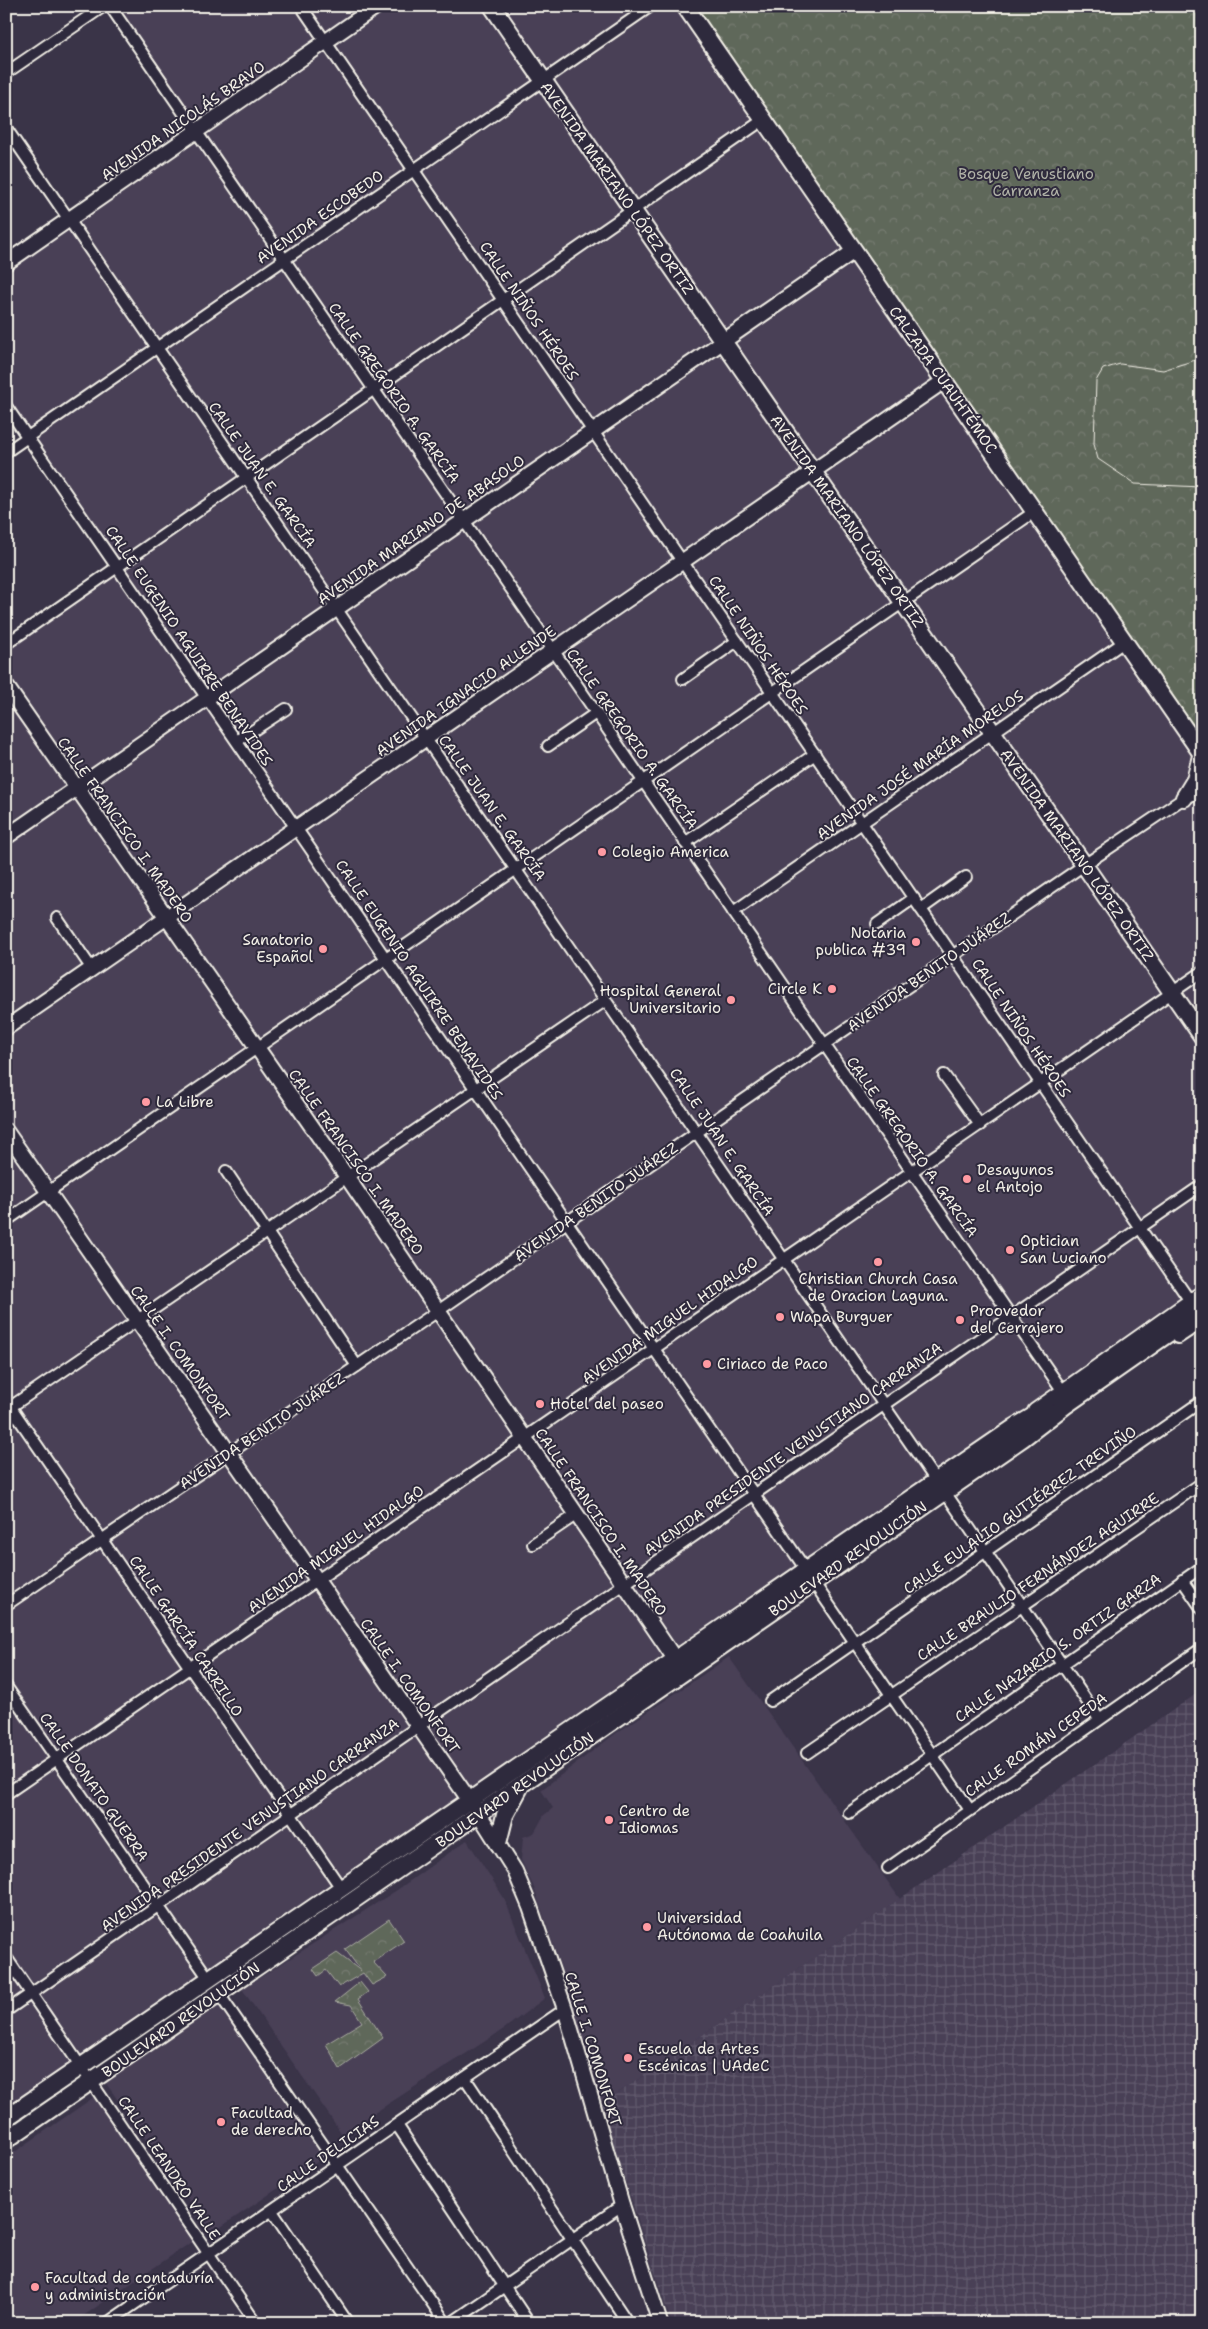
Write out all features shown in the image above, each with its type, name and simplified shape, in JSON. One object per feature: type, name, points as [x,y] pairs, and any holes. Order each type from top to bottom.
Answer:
[{"type":"main road","name":"AVENIDA MARIANO LÓPEZ ORTIZ","points":[[492,6],[1202,1036]]},
{"type":"main road","name":"CALZADA CUAUHTÉMOC","points":[[685,6],[1201,752]]},
{"type":"main road","name":"AVENIDA BENITO JUÁREZ","points":[[1184,798],[1198,773],[1201,752]]},
{"type":"main road","points":[[6,2118],[675,1660],[810,1576],[1080,1391],[1199,1302]]},
{"type":"main road","name":"BOULEVARD REVOLUCIÓN","points":[[6,2140],[520,1786],[810,1576]]},
{"type":"main road","points":[[498,1843],[505,1815],[520,1786]]},
{"type":"street","points":[[6,73],[104,6]]},
{"type":"street","name":"CALLE GREGORIO A. GARCÍA","points":[[110,6],[1062,1390]]},
{"type":"street","name":"CALLE NIÑOS HÉROES","points":[[301,6],[1140,1228],[1199,1302]]},
{"type":"street","name":"AVENIDA NICOLÁS BRAVO","points":[[6,263],[377,6]]},
{"type":"street","name":"AVENIDA ESCOBEDO","points":[[6,452],[651,6]]},
{"type":"street","points":[[6,644],[763,120]]},
{"type":"street","name":"CALLE JUAN E. GARCÍA","points":[[6,128],[1100,1719]]},
{"type":"street","name":"AVENIDA MARIANO DE ABASOLO","points":[[6,837],[854,251]]},
{"type":"street","name":"AVENIDA IGNACIO ALLENDE","points":[[6,1028],[944,381]]},
{"type":"street","name":"CALLE EUGENIO AGUIRRE BENAVIDES","points":[[6,406],[970,1810]]},
{"type":"street","points":[[6,1221],[387,960],[902,601],[1034,512]]},
{"type":"street","points":[[683,679],[737,641]]},
{"type":"street","name":"AVENIDA JOSÉ MARÍA MORELOS","points":[[732,912],[1124,642]]},
{"type":"street","name":"CALLE FRANCISCO I. MADERO","points":[[6,686],[347,1177],[675,1660]]},
{"type":"street","points":[[236,741],[286,709]]},
{"type":"street","points":[[548,746],[596,713]]},
{"type":"street","points":[[685,843],[815,754]]},
{"type":"street","name":"AVENIDA BENITO JUÁREZ","points":[[6,1605],[438,1311],[1084,865],[1184,798],[1202,792]]},
{"type":"street","points":[[921,909],[966,878]]},
{"type":"street","points":[[877,924],[914,898]]},
{"type":"street","points":[[57,918],[92,969]]},
{"type":"street","name":"AVENIDA MIGUEL HIDALGO","points":[[6,1794],[1202,972]]},
{"type":"street","points":[[8,1406],[138,1321],[606,1000]]},
{"type":"street","points":[[944,1075],[980,1125]]},
{"type":"street","name":"CALLE I. COMONFORT","points":[[6,1131],[470,1800],[515,1871],[530,1907],[565,2009],[622,2205],[660,2323]]},
{"type":"street","points":[[226,1171],[357,1366]]},
{"type":"street","name":"AVENIDA PRESIDENTE VENUSTIANO CARRANZA","points":[[6,2012],[1202,1185]]},
{"type":"street","points":[[1019,1433],[1062,1390],[1199,1302]]},
{"type":"street","points":[[1019,1433],[1202,1320]]},
{"type":"street","name":"CALLE EULALIO GUTIÉRREZ TREVIÑO","points":[[770,1701],[1202,1402]]},
{"type":"street","name":"CALLE GARCÍA CARRILLO","points":[[8,1406],[341,1888]]},
{"type":"street","name":"CALLE BRAULIO FERNÁNDEZ AGUIRRE","points":[[807,1753],[1202,1483]]},
{"type":"street","points":[[532,1544],[577,1514]]},
{"type":"street","name":"CALLE NAZARIO S. ORTIZ GARZA","points":[[849,1812],[1202,1567]]},
{"type":"street","points":[[1182,1580],[1202,1609]]},
{"type":"street","name":"CALLE ROMÁN CEPEDA","points":[[888,1868],[1202,1648]]},
{"type":"street","name":"CALLE DONATO GUERRA","points":[[6,1686],[209,1979]]},
{"type":"street","name":"CALLE LEANDRO VALLE","points":[[6,1957],[256,2323]]},
{"type":"street","points":[[219,1994],[446,2323]]},
{"type":"street","name":"CALLE DELICIAS","points":[[107,2323],[565,2009]]},
{"type":"street","points":[[465,2078],[628,2323]]},
{"type":"street","points":[[397,2125],[529,2323]]},
{"type":"street","points":[[451,2323],[622,2205]]},
{"type":"street","points":[[272,2211],[348,2323]]},
{"type":"shaded area","points":[[115,6],[1202,6],[1202,1297],[6,2125],[6,648],[120,569],[6,405],[6,266],[200,132]]},
{"type":"shaded area","points":[[729,1657],[900,1899],[601,2105],[567,1985],[534,1888],[521,1860],[523,1837],[534,1833],[544,1815],[553,1808],[541,1790],[615,1734]]},
{"type":"shaded area","points":[[1202,1690],[1202,2323],[671,2323],[601,2105]]},
{"type":"shaded area","points":[[467,1840],[504,1898],[545,1998],[504,2029],[342,2134],[242,1989],[397,1890]]},
{"type":"shaded area","name":"Facultad de derecho","points":[[224,1999],[329,2154],[212,2233],[105,2082]]},
{"type":"shaded area","points":[[94,2097],[193,2241],[73,2323],[6,2323],[6,2158]]},
{"type":"shaded area","points":[[245,2312],[252,2323],[229,2323]]},
{"type":"green space","name":"Bosque Venustiano Carranza","points":[[690,6],[1202,6],[1202,744]]},
{"type":"green space","points":[[389,1919],[404,1941],[373,1962],[387,1977],[372,1985],[363,1973],[339,1987],[326,1970],[318,1976],[313,1969],[337,1953],[361,1971],[345,1949]]},
{"type":"green space","points":[[360,1982],[368,1992],[358,1999],[383,2038],[340,2069],[326,2044],[362,2022],[351,2005],[335,2002]]},
{"type":"tram line","points":[[1202,358],[1163,370],[1120,364],[1103,369],[1096,381],[1094,444],[1098,459],[1135,484],[1202,487]]},
{"type":"place","name":"Colegio America","points":[[602,852]]},
{"type":"place","name":"Notaria publica #39","points":[[916,942]]},
{"type":"place","name":"Sanatorio Español","points":[[323,949]]},
{"type":"place","name":"Circle K","points":[[832,989]]},
{"type":"place","name":"Hospital General Universitario","points":[[731,1000]]},
{"type":"place","name":"La Libre","points":[[146,1102]]},
{"type":"place","name":"Desayunos el Antojo","points":[[967,1179]]},
{"type":"place","name":"Optician San Luciano","points":[[1010,1250]]},
{"type":"place","name":"Christian Church Casa de Oracion Laguna.","points":[[878,1262]]},
{"type":"place","name":"Wapa Burguer","points":[[780,1317]]},
{"type":"place","name":"Proovedor del Cerrajero","points":[[960,1320]]},
{"type":"place","name":"Ciriaco de Paco","points":[[707,1364]]},
{"type":"place","name":"Hotel del paseo","points":[[540,1404]]},
{"type":"place","name":"Centro de Idiomas","points":[[609,1820]]},
{"type":"place","name":"Universidad Autónoma de Coahuila","points":[[647,1927]]},
{"type":"place","name":"Escuela de Artes Escénicas | UAdeC","points":[[628,2058]]},
{"type":"place","name":"Facultad de derecho","points":[[221,2122]]},
{"type":"place","name":"Facultad de contaduría y administración","points":[[35,2287]]}]
